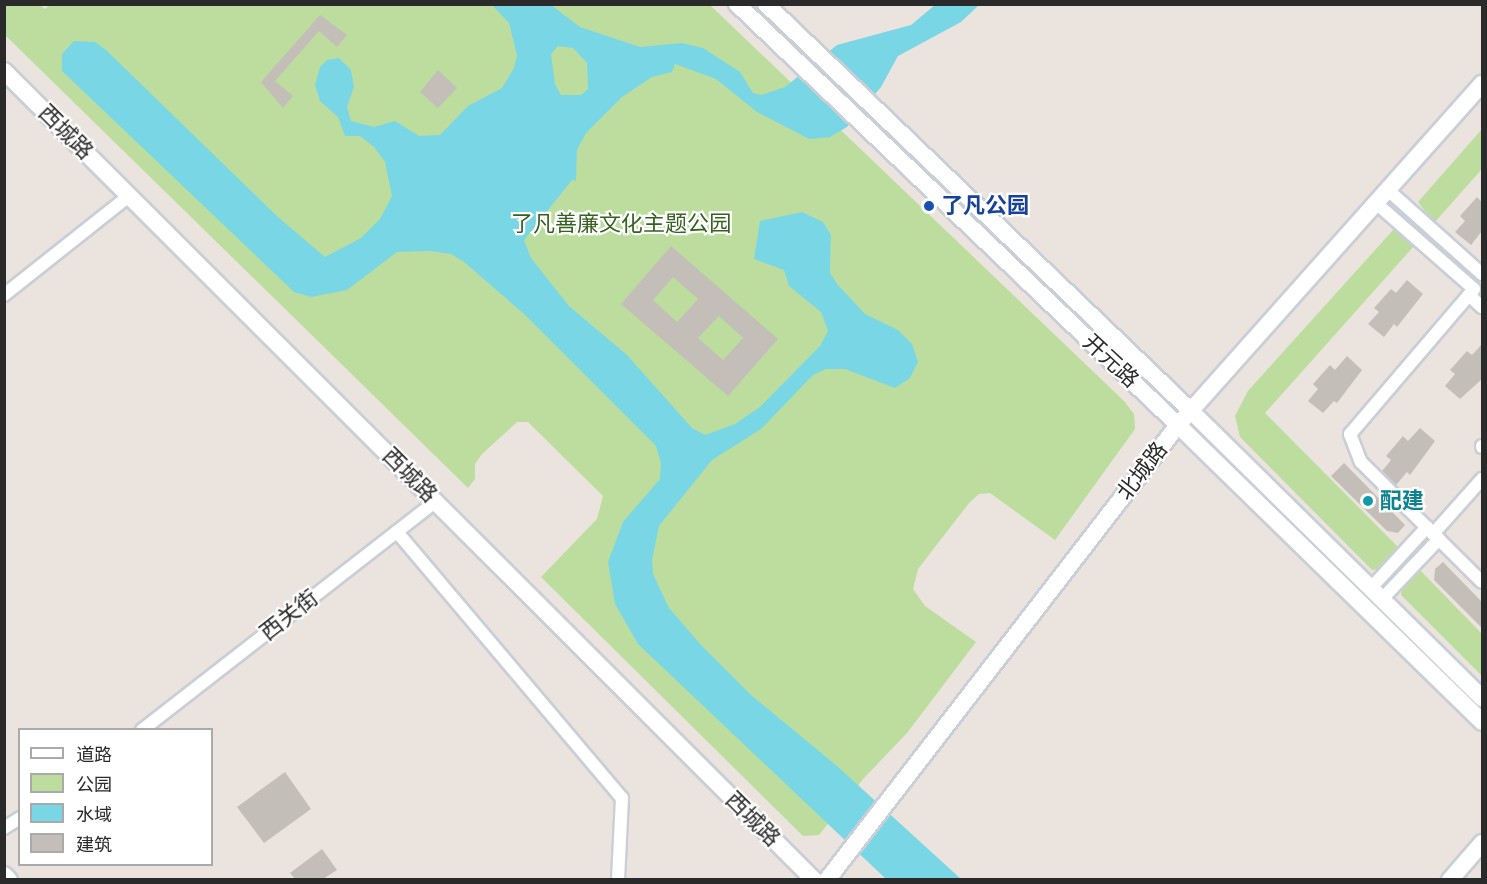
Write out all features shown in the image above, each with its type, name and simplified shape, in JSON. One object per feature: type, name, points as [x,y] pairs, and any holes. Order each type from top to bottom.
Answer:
[{"type":"street","name":"开元路","points":[[737,4],[1178,425],[1482,722]]},
{"type":"street","name":"开元路","points":[[766,4],[1191,411],[1482,698]]},
{"type":"street","name":"西城路","points":[[4,71],[814,879]]},
{"type":"street","name":"北城路","points":[[827,879],[1178,425],[1482,84]]},
{"type":"street","points":[[1388,190],[1482,274]]},
{"type":"street","points":[[4,295],[130,195]]},
{"type":"street","points":[[1376,203],[1475,288],[1482,307]]},
{"type":"street","points":[[1475,288],[1350,434],[1361,462],[1482,582]]},
{"type":"street","points":[[1376,594],[1482,479]]},
{"type":"street","name":"西关街","points":[[143,728],[436,501]]},
{"type":"street","points":[[397,532],[621,798],[618,879]]},
{"type":"street","points":[[4,828],[18,819]]},
{"type":"street","points":[[1450,879],[1482,843]]},
{"type":"street","points":[[4,875],[9,879]]},
{"type":"green space","name":"了凡善廉文化主题公园","points":[[51,4],[710,5],[1124,401],[1134,414],[1135,429],[1055,540],[990,493],[979,494],[969,503],[918,569],[913,589],[925,606],[976,642],[907,733],[864,778],[819,835],[803,836],[541,577],[597,519],[603,496],[528,422],[517,422],[482,454],[475,464],[475,479],[468,488],[5,35],[4,5],[40,5],[45,9]]},
{"type":"green space","points":[[1482,129],[1482,169],[1434,223],[1418,202]]},
{"type":"green space","points":[[1394,229],[1414,246],[1265,413],[1399,548],[1379,569],[1372,570],[1240,437],[1235,416],[1248,391]]},
{"type":"green space","points":[[1417,567],[1482,634],[1482,676],[1401,595],[1403,584]]},
{"type":"water","points":[[492,5],[551,5],[580,27],[640,47],[682,43],[703,48],[740,72],[753,93],[761,95],[785,87],[837,45],[911,25],[935,5],[979,5],[961,22],[898,56],[881,87],[847,127],[830,137],[809,139],[757,112],[716,79],[675,64],[672,72],[652,77],[622,97],[586,133],[577,150],[576,181],[572,180],[524,240],[531,258],[569,306],[627,355],[692,428],[705,435],[735,424],[760,407],[820,346],[828,331],[821,312],[789,286],[784,270],[754,259],[760,221],[802,212],[823,222],[831,235],[830,273],[838,285],[865,314],[898,330],[912,344],[918,362],[910,378],[895,388],[845,369],[826,369],[813,375],[761,429],[712,460],[659,526],[652,560],[653,574],[669,608],[702,646],[751,695],[837,766],[961,879],[886,879],[638,644],[615,604],[608,562],[623,522],[660,479],[661,463],[656,446],[524,314],[464,262],[451,254],[430,251],[397,252],[347,290],[311,297],[294,292],[62,71],[62,54],[74,41],[95,42],[106,50],[278,217],[325,257],[361,238],[380,219],[392,196],[385,162],[374,147],[360,136],[345,136],[338,117],[320,101],[315,85],[320,67],[327,60],[339,58],[351,70],[354,87],[347,107],[351,121],[374,127],[395,121],[419,136],[440,135],[468,106],[502,88],[514,68],[517,55],[509,23]],"holes":[[[558,46],[573,48],[587,63],[588,89],[581,95],[561,95],[555,84],[551,54]]]},
{"type":"building","points":[[320,15],[347,35],[337,47],[319,31],[275,81],[293,96],[283,108],[261,82]]},
{"type":"building","points":[[438,70],[457,88],[438,108],[420,92]]},
{"type":"building","points":[[1477,197],[1482,202],[1482,231],[1471,245],[1455,232],[1465,221],[1460,216]]},
{"type":"building","points":[[671,246],[778,339],[728,396],[621,304]],"holes":[[[673,277],[698,299],[677,322],[653,300]],[[719,316],[743,338],[723,360],[698,338]]]},
{"type":"building","points":[[1407,280],[1423,294],[1397,327],[1394,324],[1384,337],[1368,324],[1379,312],[1374,308],[1391,289],[1396,293]]},
{"type":"building","points":[[1482,344],[1482,379],[1460,399],[1445,386],[1455,374],[1450,370],[1467,351],[1472,355]]},
{"type":"building","points":[[1347,356],[1362,370],[1337,403],[1334,401],[1323,413],[1308,401],[1318,389],[1313,384],[1330,365],[1335,370]]},
{"type":"building","points":[[1420,428],[1435,441],[1410,475],[1407,472],[1396,485],[1382,471],[1391,460],[1386,456],[1403,436],[1408,441]]},
{"type":"building","name":"配建","points":[[1344,463],[1405,525],[1398,533],[1387,531],[1331,476]]},
{"type":"building","name":"配建","points":[[1443,562],[1482,602],[1482,628],[1434,580],[1435,569]]},
{"type":"building","points":[[285,772],[311,809],[264,843],[237,807]]},
{"type":"building","points":[[322,849],[337,870],[323,879],[295,879],[290,873]]},
{"type":"place","name":"了凡公园","points":[[929,206]]},
{"type":"place","name":"配建","points":[[1368,501]]}]
